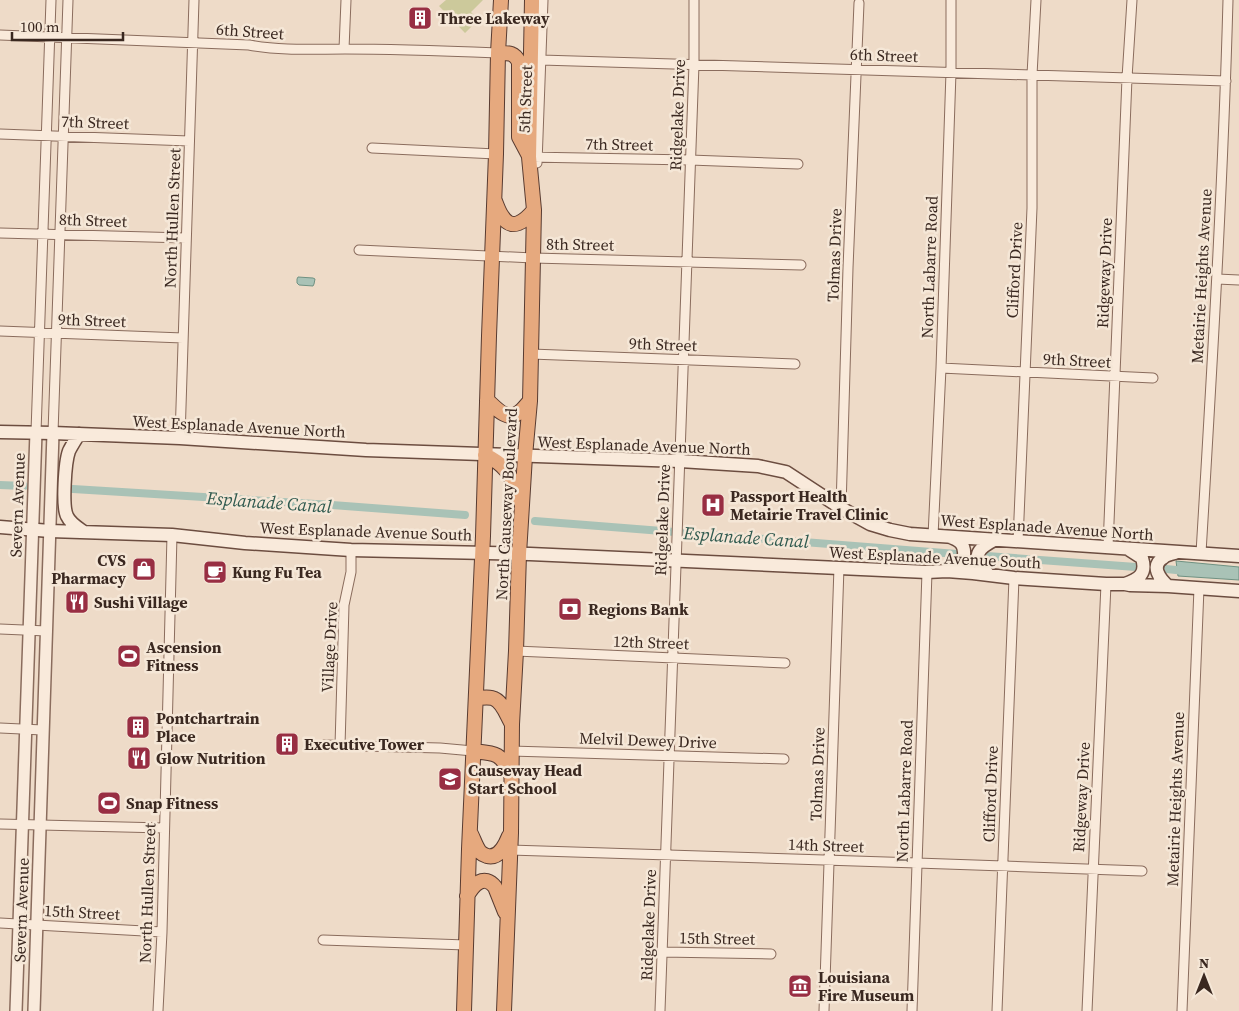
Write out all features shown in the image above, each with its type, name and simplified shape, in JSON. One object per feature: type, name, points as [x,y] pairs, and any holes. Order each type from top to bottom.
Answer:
[{"type":"highway","name":"North Causeway Boulevard","points":[[504,1011],[511,833],[511,751],[519,554],[530,401],[536,2]]},
{"type":"highway","name":"North Causeway Boulevard","points":[[464,1011],[501,3]]},
{"type":"highway","points":[[498,53],[511,53],[519,62],[519,137],[533,157]]},
{"type":"highway","points":[[494,198],[502,216],[508,222],[514,224],[526,219],[533,204]]},
{"type":"highway","points":[[487,400],[501,413],[509,416],[517,415],[530,401]]},
{"type":"highway","points":[[485,455],[502,464],[508,472],[522,505]]},
{"type":"highway","points":[[476,698],[495,699],[512,724]]},
{"type":"highway","points":[[473,751],[493,753],[501,758],[506,764],[511,777]]},
{"type":"highway","points":[[470,831],[482,854],[485,856],[498,854],[511,833]]},
{"type":"highway","points":[[467,896],[471,888],[477,883],[488,880],[495,887],[507,918]]},
{"type":"main road","name":"West Esplanade Avenue North","points":[[0,432],[180,438],[366,450],[485,455],[680,460],[758,466],[786,472],[841,508],[870,524],[910,534],[1239,556]]},
{"type":"main road","points":[[79,434],[69,452],[64,492],[65,514],[70,522],[84,532]]},
{"type":"main road","name":"West Esplanade Avenue South","points":[[0,527],[172,535],[245,543],[351,550],[519,554],[676,554],[839,567],[927,572],[947,571],[1014,578],[1239,591]]},
{"type":"main road","points":[[947,571],[956,568],[962,563],[964,557],[964,547],[960,541],[950,537]]},
{"type":"main road","points":[[988,574],[978,563],[978,556],[981,549],[996,540]]},
{"type":"main road","points":[[1125,584],[1135,580],[1144,571],[1142,558],[1126,548]]},
{"type":"main road","points":[[1168,586],[1157,572],[1158,562],[1162,558],[1177,552]]},
{"type":"street","name":"Severn Avenue","points":[[16,1011],[51,0]]},
{"type":"street","name":"Severn Avenue","points":[[34,1011],[68,0]]},
{"type":"street","name":"North Hullen Street","points":[[180,438],[194,0]]},
{"type":"street","points":[[344,49],[346,0]]},
{"type":"street","name":"Ridgelake Drive","points":[[660,1011],[694,64],[694,0]]},
{"type":"street","name":"North Labarre Road","points":[[933,536],[941,368],[952,0]]},
{"type":"street","name":"Clifford Drive","points":[[1018,541],[1032,208],[1032,75],[1036,0]]},
{"type":"street","name":"Ridgeway Drive","points":[[1108,547],[1127,78],[1132,0]]},
{"type":"street","name":"Metairie Heights Avenue","points":[[1201,554],[1217,279],[1228,0]]},
{"type":"street","name":"5th Street","points":[[533,157],[542,60],[536,2]]},
{"type":"street","name":"Tolmas Drive","points":[[841,508],[848,268],[859,3]]},
{"type":"street","name":"6th Street","points":[[0,35],[249,45],[266,48],[314,50],[498,53]]},
{"type":"street","name":"6th Street","points":[[542,60],[1226,81]]},
{"type":"street","name":"7th Street","points":[[0,134],[189,141]]},
{"type":"street","points":[[372,148],[496,154]]},
{"type":"street","name":"7th Street","points":[[533,157],[798,164]]},
{"type":"street","name":"8th Street","points":[[0,233],[186,238]]},
{"type":"street","name":"8th Street","points":[[359,250],[533,258],[801,265]]},
{"type":"street","points":[[1217,279],[1239,280]]},
{"type":"street","name":"9th Street","points":[[0,331],[183,338]]},
{"type":"street","name":"9th Street","points":[[531,354],[795,364]]},
{"type":"street","name":"9th Street","points":[[941,368],[1152,378]]},
{"type":"street","name":"North Hullen Street","points":[[158,1011],[162,932],[172,535]]},
{"type":"street","name":"Village Drive","points":[[340,746],[344,604],[351,572],[351,550]]},
{"type":"street","name":"Tolmas Drive","points":[[824,1011],[839,567]]},
{"type":"street","name":"North Labarre Road","points":[[912,1011],[927,572]]},
{"type":"street","name":"Clifford Drive","points":[[997,1011],[1014,578]]},
{"type":"street","name":"Ridgeway Drive","points":[[1087,1011],[1106,584]]},
{"type":"street","name":"Metairie Heights Avenue","points":[[1182,1011],[1199,588]]},
{"type":"street","points":[[0,629],[47,631]]},
{"type":"street","name":"12th Street","points":[[516,651],[785,663]]},
{"type":"street","points":[[0,728],[43,730]]},
{"type":"street","points":[[324,745],[440,748],[473,751]]},
{"type":"street","name":"Melvil Dewey Drive","points":[[511,751],[784,759]]},
{"type":"street","points":[[0,824],[164,828]]},
{"type":"street","name":"14th Street","points":[[510,850],[917,862],[1142,871]]},
{"type":"street","name":"15th Street","points":[[0,923],[162,932]]},
{"type":"street","points":[[323,940],[466,945]]},
{"type":"street","name":"15th Street","points":[[662,952],[771,954]]},
{"type":"shaded area","points":[[446,0],[483,0],[471,12],[478,20],[465,33],[439,6]]},
{"type":"shaded area","points":[[298,277],[315,279],[313,286],[299,285],[297,283]]},
{"type":"shaded area","points":[[1176,561],[1239,567],[1239,580],[1178,576]]},
{"type":"waterway","name":"Esplanade Canal","points":[[0,485],[24,486]]},
{"type":"waterway","name":"Esplanade Canal","points":[[73,489],[465,515]]},
{"type":"waterway","name":"Esplanade Canal","points":[[535,521],[957,554]]},
{"type":"waterway","name":"Esplanade Canal","points":[[987,556],[1136,567]]},
{"type":"waterway","name":"Esplanade Canal","points":[[1166,569],[1186,571]]},
{"type":"place","name":"Three Lakeway","points":[[420,18]]},
{"type":"place","name":"Passport Health Metairie Travel Clinic","points":[[713,505]]},
{"type":"place","name":"CVS Pharmacy","points":[[144,569]]},
{"type":"place","name":"Kung Fu Tea","points":[[215,572]]},
{"type":"place","name":"Sushi Village","points":[[77,602]]},
{"type":"place","name":"Regions Bank","points":[[570,609]]},
{"type":"place","name":"Ascension Fitness","points":[[129,656]]},
{"type":"place","name":"Pontchartrain Place","points":[[138,727]]},
{"type":"place","name":"Executive Tower","points":[[287,744]]},
{"type":"place","name":"Glow Nutrition","points":[[139,758]]},
{"type":"place","name":"Causeway Head Start School","points":[[450,779]]},
{"type":"place","name":"Snap Fitness","points":[[109,803]]},
{"type":"place","name":"Louisiana Fire Museum","points":[[800,986]]}]
